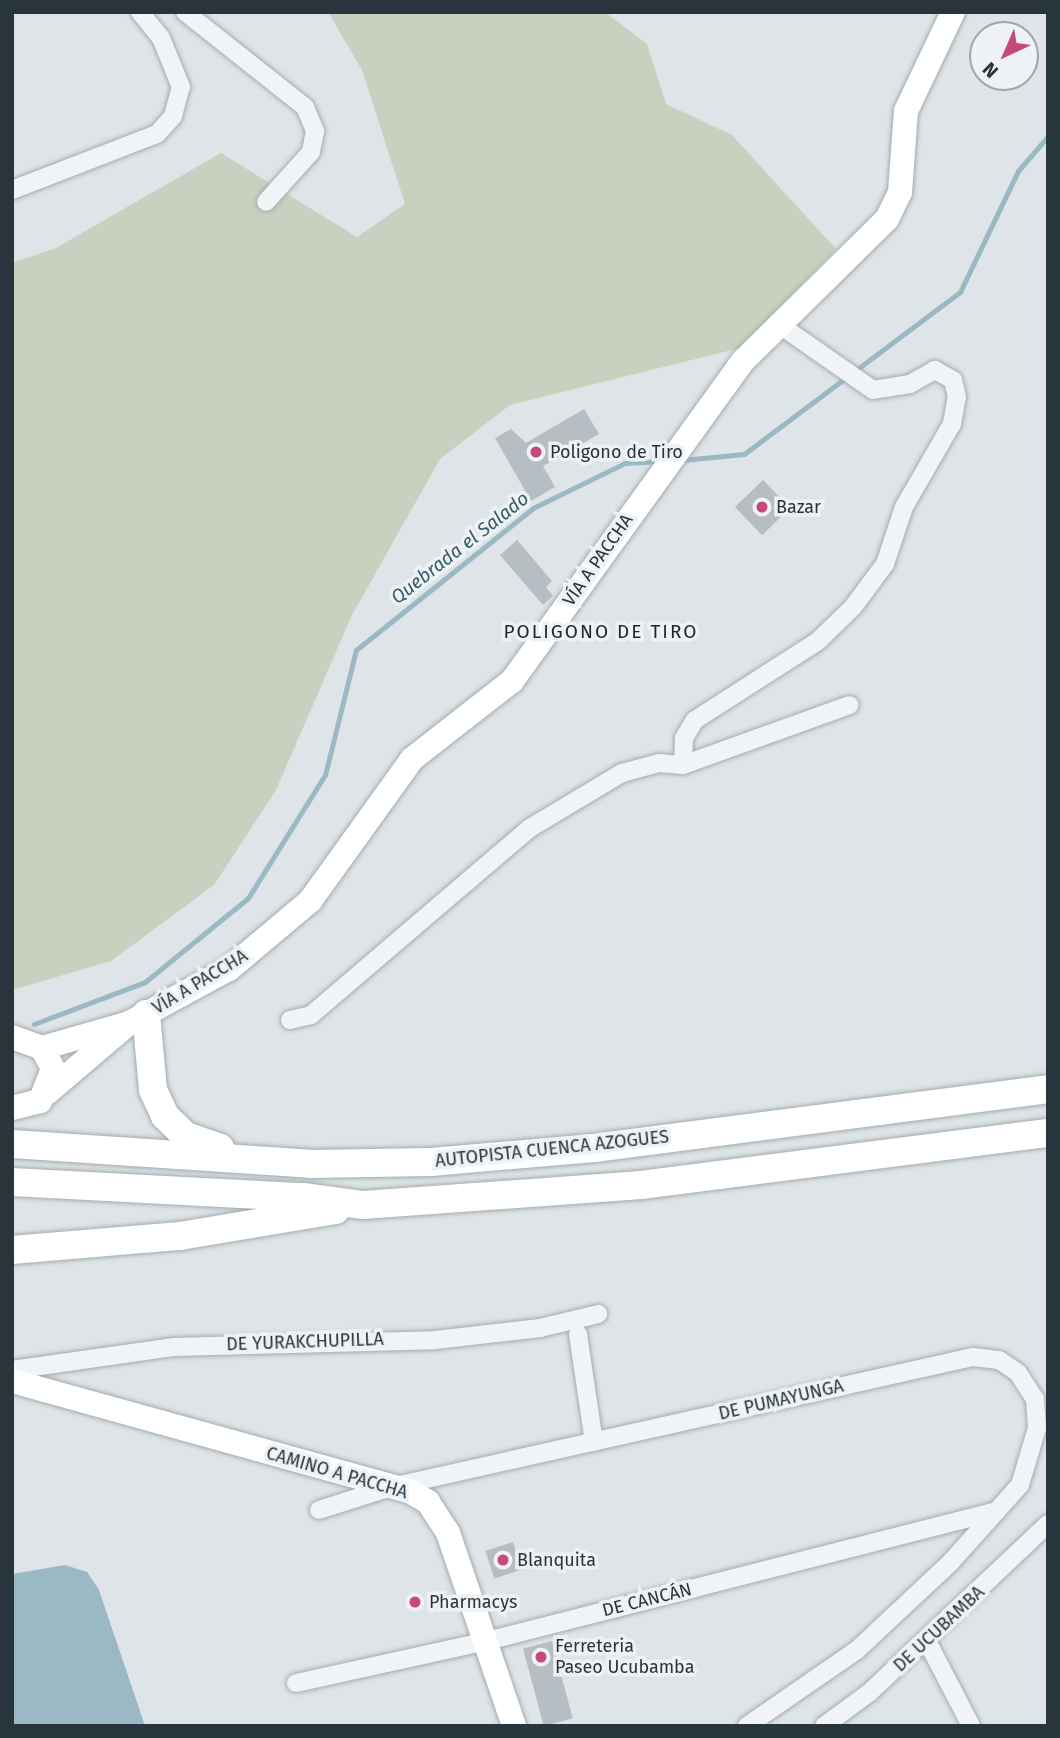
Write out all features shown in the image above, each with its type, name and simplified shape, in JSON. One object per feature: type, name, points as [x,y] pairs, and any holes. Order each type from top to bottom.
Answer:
[{"type":"highway","points":[[137,1018],[153,1090],[165,1116],[200,1143],[281,1161]]},
{"type":"highway","name":"AUTOPISTA CUENCA AZOGUES","points":[[15,1123],[281,1161],[431,1162],[544,1153],[1048,1088]]},
{"type":"highway","points":[[12,1250],[180,1236],[363,1205],[629,1186],[1048,1133]]},
{"type":"highway","points":[[12,1182],[303,1197],[363,1205]]},
{"type":"main road","name":"VÍA A PACCHA","points":[[42,1048],[137,1018],[229,969],[310,901],[412,759],[512,681],[668,460],[777,323],[887,219],[900,192],[906,111],[953,12]]},
{"type":"main road","name":"VÍA A PACCHA","points":[[15,1123],[137,1018]]},
{"type":"main road","points":[[12,1037],[42,1048],[52,1069],[47,1093]]},
{"type":"main road","name":"CAMINO A PACCHA","points":[[12,1381],[391,1487],[428,1502],[448,1533],[514,1726]]},
{"type":"street","points":[[12,190],[157,134],[173,116],[181,87],[161,38],[140,12]]},
{"type":"street","points":[[185,12],[304,107],[315,131],[311,152],[266,202]]},
{"type":"street","points":[[683,765],[684,738],[695,720],[818,640],[885,564],[904,507],[952,424],[956,389],[948,375],[936,370],[883,392],[867,386],[777,323]]},
{"type":"street","points":[[290,1020],[311,1015],[530,828],[622,772],[659,763],[683,765],[850,705]]},
{"type":"street","name":"DE YURAKCHUPILLA","points":[[12,1370],[174,1346],[435,1340],[540,1328],[598,1314]]},
{"type":"street","points":[[578,1334],[594,1442]]},
{"type":"street","name":"DE PUMAYUNGA","points":[[319,1510],[391,1487],[973,1357],[999,1360],[1018,1373],[1035,1399],[1037,1428],[1020,1485],[857,1650],[747,1726]]},
{"type":"street","name":"DE CANCÁN","points":[[296,1682],[487,1641],[997,1511]]},
{"type":"street","name":"DE UCUBAMBA","points":[[824,1726],[927,1641],[1048,1524]]},
{"type":"street","points":[[927,1641],[971,1726]]},
{"type":"green space","points":[[328,12],[605,12],[647,44],[666,104],[732,135],[836,249],[740,348],[510,405],[440,459],[352,615],[276,790],[214,885],[111,961],[12,990],[12,263],[56,248],[221,153],[357,237],[405,204],[362,70]]},
{"type":"water","points":[[65,1565],[87,1572],[99,1590],[145,1726],[12,1726],[12,1574]]},
{"type":"building","name":"Poligono de Tiro","points":[[584,409],[599,434],[543,466],[555,487],[531,501],[495,438],[511,429],[526,443]]},
{"type":"building","name":"Bazar","points":[[763,480],[790,508],[762,535],[735,507]]},
{"type":"building","name":"Poligono de Tiro","points":[[517,540],[552,581],[546,587],[553,596],[543,605],[500,555]]},
{"type":"building","name":"Blanquita","points":[[513,1542],[522,1570],[494,1579],[485,1551]]},
{"type":"building","points":[[552,1641],[573,1718],[544,1726],[523,1649]]},
{"type":"waterway","name":"Quebrada el Salado","points":[[683,460],[744,454],[960,292],[1018,171],[1048,136]]},
{"type":"waterway","name":"Quebrada el Salado","points":[[34,1024],[145,982],[248,898],[325,775],[356,650],[533,508],[625,463],[663,461]]},
{"type":"place","name":"Poligono de Tiro","points":[[536,452]]},
{"type":"place","name":"Bazar","points":[[762,507]]},
{"type":"place","name":"Blanquita","points":[[503,1560]]},
{"type":"place","name":"Pharmacys","points":[[415,1602]]},
{"type":"place","name":"Ferreteria Paseo Ucubamba","points":[[541,1657]]},
{"type":"district","name":"POLIGONO DE TIRO","points":[[601,632]]}]
